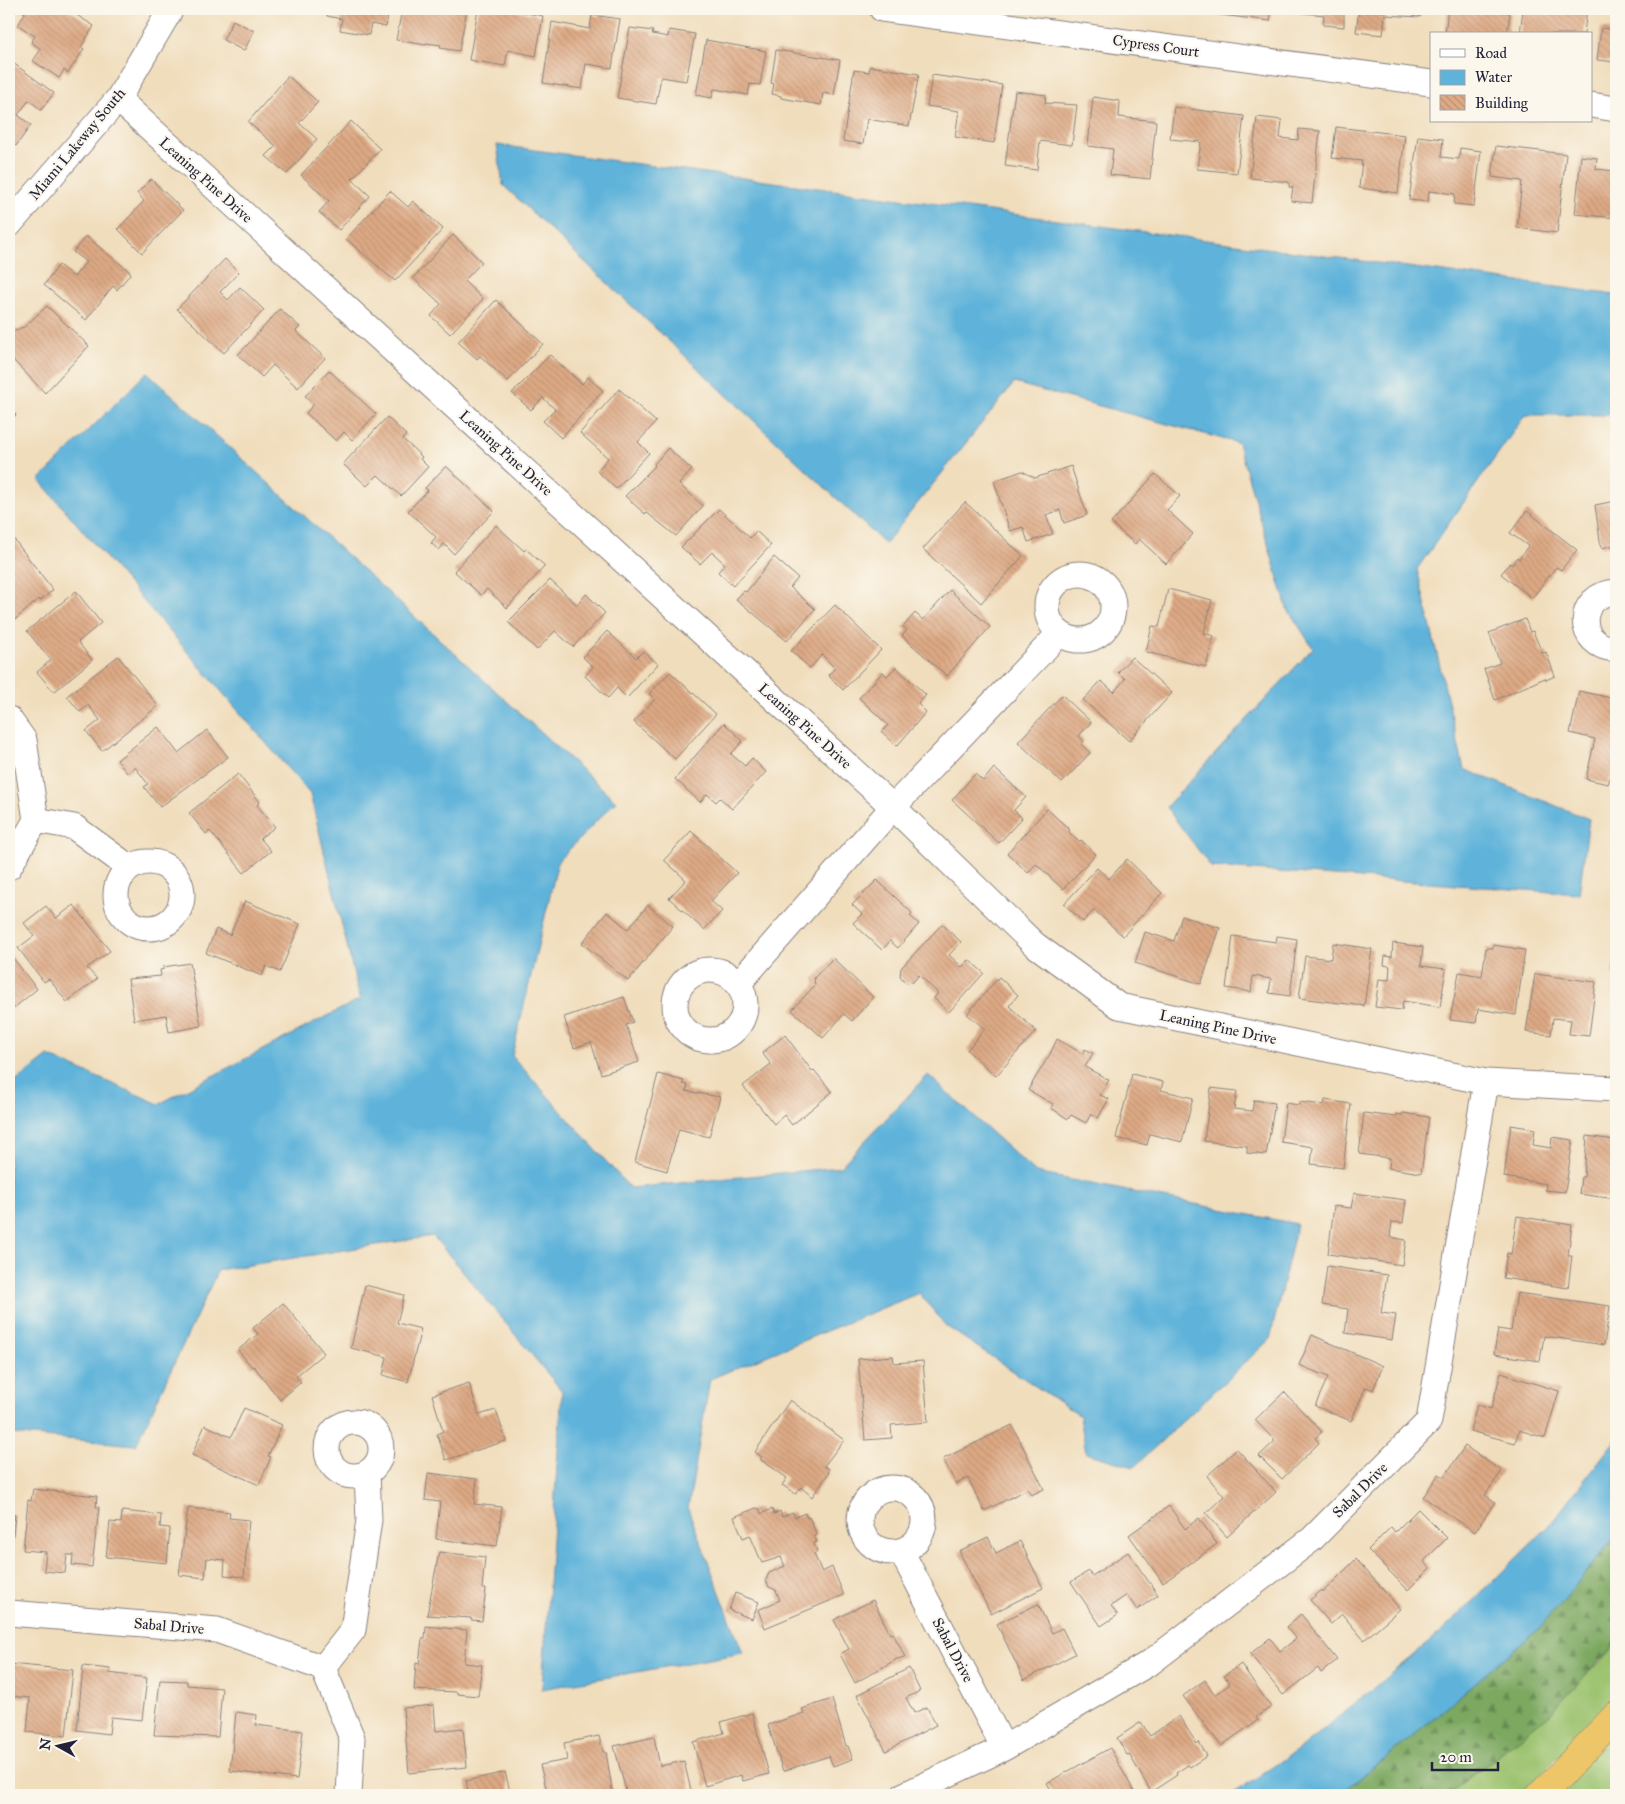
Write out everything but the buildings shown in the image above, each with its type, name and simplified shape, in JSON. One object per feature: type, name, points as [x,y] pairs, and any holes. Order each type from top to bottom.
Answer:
[{"type":"highway","points":[[1541,1795],[1616,1716]]},
{"type":"street","name":"Miami Lakeway South","points":[[9,225],[118,99],[170,9]]},
{"type":"street","name":"Cypress Court","points":[[882,9],[1430,84]]},
{"type":"street","name":"Leaning Pine Drive","points":[[118,99],[893,806],[1034,944],[1119,1006],[1486,1082],[1616,1089]]},
{"type":"street","points":[[1592,105],[1616,109]]},
{"type":"street","points":[[1616,592],[1600,595],[1592,601],[1585,619],[1586,629],[1591,638],[1607,649],[1616,649]]},
{"type":"street","points":[[738,984],[893,806],[1060,633]]},
{"type":"street","points":[[9,719],[24,740],[36,820],[9,867]]},
{"type":"street","points":[[36,820],[74,827],[130,868]]},
{"type":"street","name":"Sabal Drive","points":[[904,1795],[1004,1748],[1151,1662],[1312,1539],[1429,1421],[1486,1082]]},
{"type":"street","points":[[349,1795],[352,1738],[323,1668],[353,1630],[370,1520],[367,1473]]},
{"type":"street","name":"Sabal Drive","points":[[901,1551],[1004,1748]]},
{"type":"street","name":"Sabal Drive","points":[[9,1612],[217,1630],[323,1668]]},
{"type":"green space","points":[[1616,1536],[1616,1643],[1547,1716],[1448,1795],[1337,1795],[1379,1764],[1540,1628]]},
{"type":"green space","points":[[1616,1643],[1616,1696],[1601,1715],[1519,1795],[1448,1795],[1487,1764],[1601,1661]]},
{"type":"green space","points":[[1616,1726],[1616,1795],[1549,1795]]},
{"type":"water","points":[[497,145],[1616,295],[1616,415],[1525,415],[1417,569],[1464,769],[1589,819],[1579,894],[1211,867],[1166,807],[1313,648],[1287,608],[1238,443],[1014,383],[885,544],[503,185]]},
{"type":"water","points":[[147,372],[616,801],[558,861],[512,1056],[630,1188],[840,1167],[928,1075],[1036,1173],[1297,1224],[1270,1339],[1134,1467],[1086,1453],[1080,1416],[946,1326],[919,1293],[710,1379],[688,1509],[743,1653],[542,1689],[562,1391],[433,1236],[218,1270],[136,1445],[9,1434],[9,1087],[48,1056],[159,1104],[360,999],[310,794],[39,480]]},
{"type":"water","points":[[1616,1439],[1616,1536],[1540,1628],[1379,1764],[1337,1795],[1231,1795],[1302,1747],[1440,1633],[1549,1526]]}]
